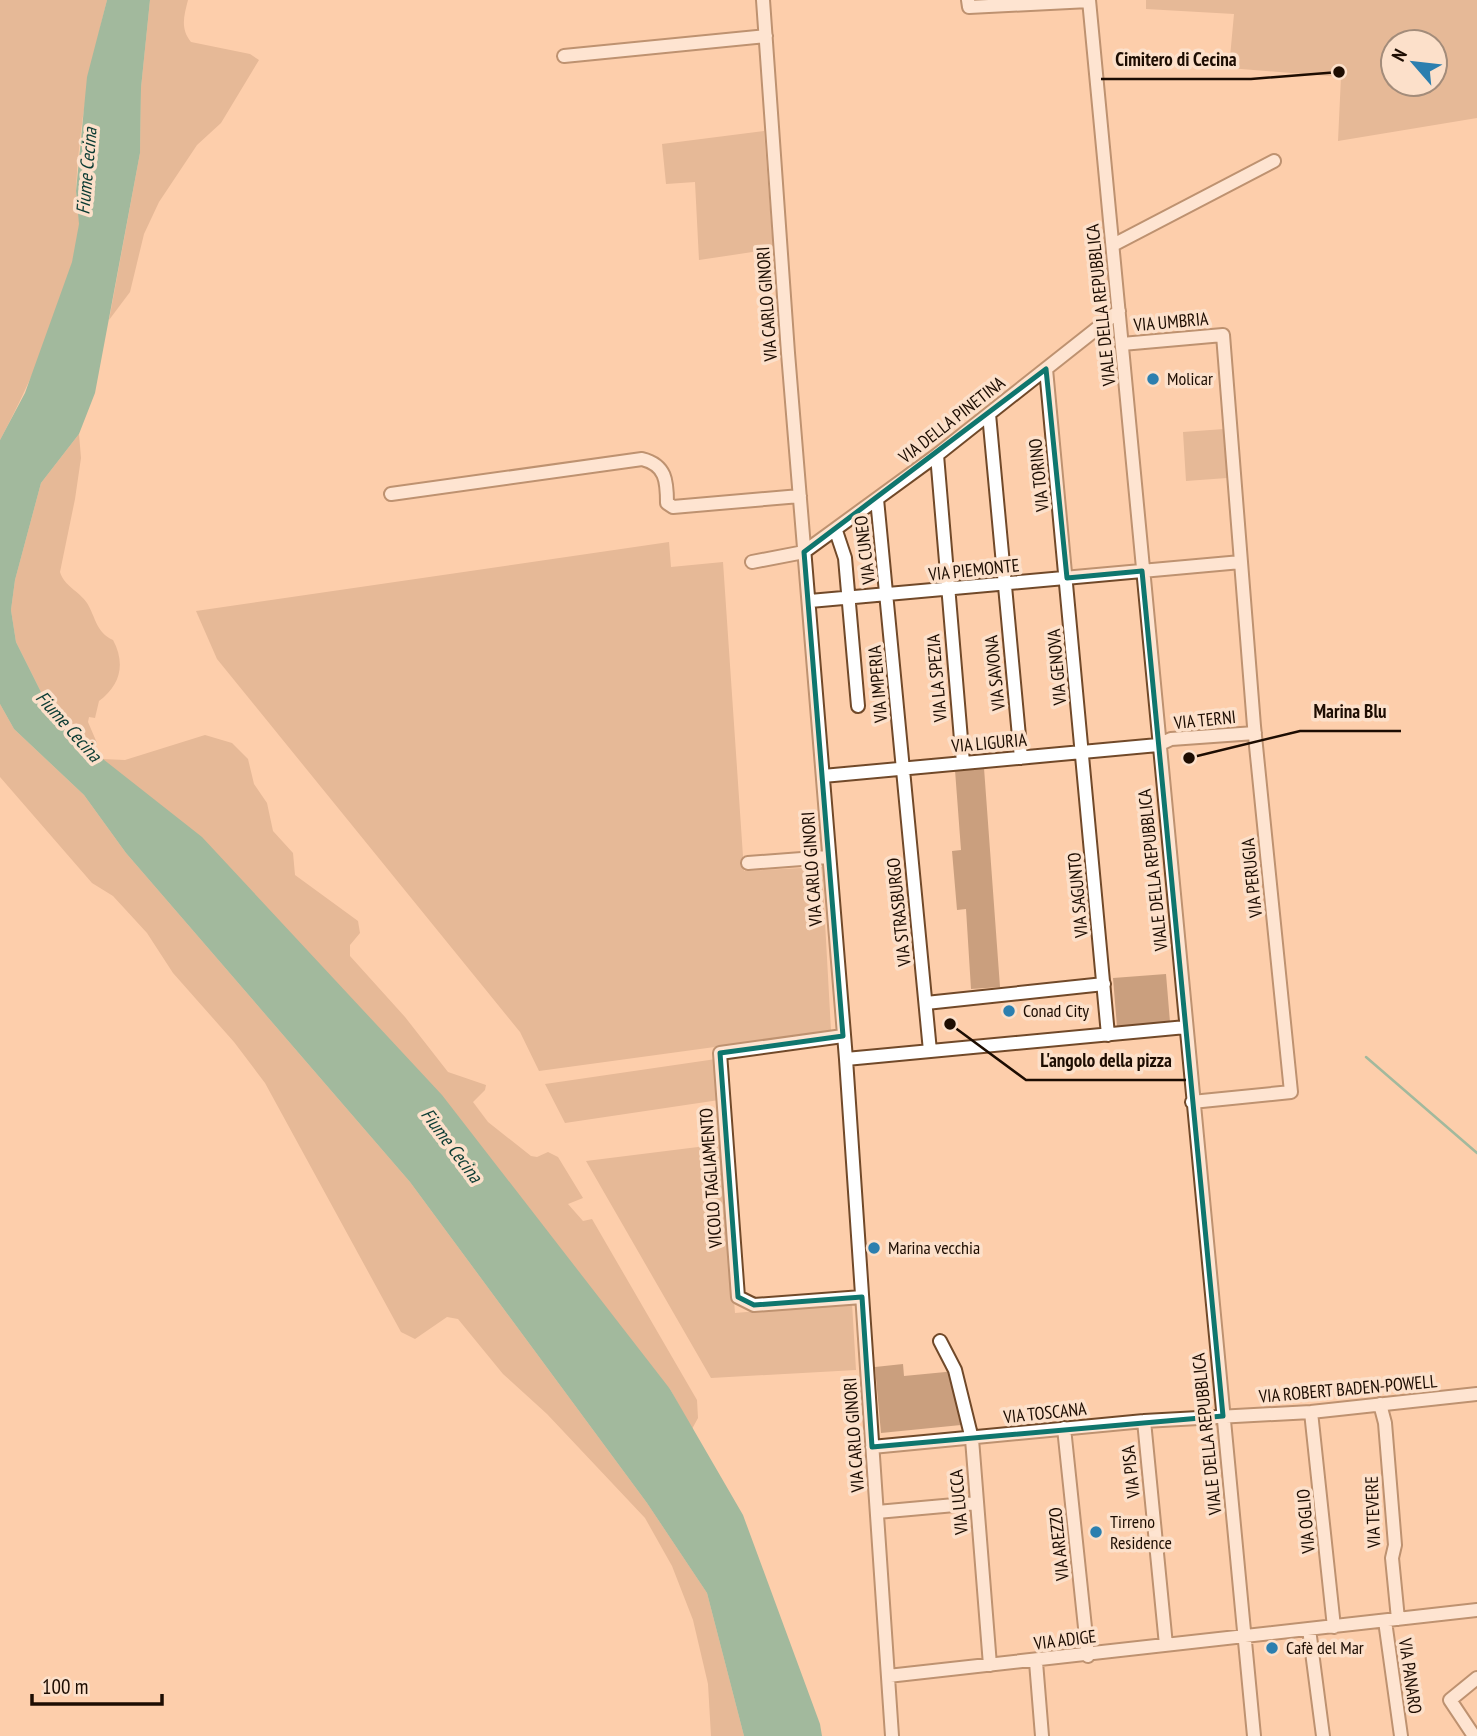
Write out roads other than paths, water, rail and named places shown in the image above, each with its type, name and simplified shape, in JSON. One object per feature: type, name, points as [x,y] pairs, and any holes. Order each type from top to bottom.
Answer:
[{"type":"street","name":"VIA CARLO GINORI","points":[[763,0],[804,552],[846,1059],[892,1736]]},
{"type":"street","points":[[968,0],[969,7],[1089,0]]},
{"type":"street","name":"VIALE DELLA REPUBBLICA","points":[[1089,0],[1254,1736]]},
{"type":"street","points":[[564,56],[766,36]]},
{"type":"street","points":[[1113,246],[1274,161]]},
{"type":"street","name":"VIA DELLA PINETINA","points":[[804,552],[937,455],[1119,311]]},
{"type":"street","name":"VIA UMBRIA","points":[[1122,344],[1223,335]]},
{"type":"street","name":"VIA PERUGIA","points":[[1192,1102],[1291,1092],[1255,733],[1223,335]]},
{"type":"street","name":"VIA TORINO","points":[[1046,369],[1067,578]]},
{"type":"street","name":"VIA SAVONA","points":[[989,414],[1021,758]]},
{"type":"street","name":"VIA LA SPEZIA","points":[[937,455],[963,763]]},
{"type":"street","points":[[391,494],[642,459],[655,463],[667,478],[667,503],[673,507],[800,496]]},
{"type":"street","name":"VIA CUNEO","points":[[877,499],[888,596]]},
{"type":"street","points":[[835,531],[845,558],[858,706]]},
{"type":"street","points":[[752,562],[804,552]]},
{"type":"street","name":"VIA PIEMONTE","points":[[810,601],[1241,562]]},
{"type":"street","name":"VIA GENOVA","points":[[1067,578],[1082,752]]},
{"type":"street","name":"VIA IMPERIA","points":[[888,596],[902,769]]},
{"type":"street","name":"VIA TERNI","points":[[1158,745],[1171,739],[1255,733]]},
{"type":"street","name":"VIA LIGURIA","points":[[823,776],[1158,745]]},
{"type":"street","name":"VIA SAGUNTO","points":[[1082,752],[1108,1035]]},
{"type":"street","name":"VIA STRASBURGO","points":[[902,769],[930,1051]]},
{"type":"street","points":[[748,863],[828,858]]},
{"type":"street","points":[[926,1003],[1104,984]]},
{"type":"street","points":[[846,1059],[1186,1027]]},
{"type":"street","name":"VICOLO TAGLIAMENTO","points":[[843,1036],[720,1054],[738,1297],[754,1305],[862,1297]]},
{"type":"street","name":"VIA LUCCA","points":[[940,1341],[955,1370],[972,1438],[990,1665]]},
{"type":"street","name":"VIA ROBERT BADEN-POWELL","points":[[1223,1416],[1311,1412],[1477,1394]]},
{"type":"street","name":"VIA TEVERE","points":[[1380,1404],[1395,1545],[1392,1558],[1392,1620]]},
{"type":"street","name":"VIA OGLIO","points":[[1311,1412],[1334,1627]]},
{"type":"street","name":"VIA TOSCANA","points":[[872,1447],[1223,1416]]},
{"type":"street","name":"VIA PISA","points":[[1144,1421],[1166,1645]]},
{"type":"street","name":"VIA AREZZO","points":[[1064,1428],[1088,1656]]},
{"type":"street","points":[[877,1512],[977,1503]]},
{"type":"street","points":[[1245,1638],[1477,1610]]},
{"type":"street","name":"VIA PANARO","points":[[1392,1620],[1401,1736]]},
{"type":"street","points":[[1309,1629],[1323,1736]]},
{"type":"street","name":"VIA ADIGE","points":[[888,1676],[1245,1638]]},
{"type":"street","points":[[1036,1662],[1042,1736]]},
{"type":"street","points":[[1474,1736],[1450,1700],[1477,1678]]},
{"type":"water","name":"Fiume Cecina","points":[[107,0],[150,0],[141,88],[140,153],[95,393],[79,434],[41,483],[15,580],[11,610],[16,642],[51,712],[75,737],[202,837],[442,1095],[670,1389],[743,1515],[820,1724],[822,1736],[744,1736],[707,1593],[647,1503],[410,1182],[126,853],[84,795],[14,729],[0,704],[0,440],[25,393],[72,262],[79,224],[76,191],[87,77]]},
{"type":"waterway","points":[[1366,1057],[1477,1153]]},
{"type":"place","name":"Cimitero di Cecina","points":[[1339,72]]},
{"type":"place","name":"Molicar","points":[[1153,379]]},
{"type":"place","name":"Marina Blu","points":[[1189,758]]},
{"type":"place","name":"Conad City","points":[[1009,1011]]},
{"type":"place","name":"L'angolo della pizza","points":[[950,1024]]},
{"type":"place","name":"Marina vecchia","points":[[874,1248]]},
{"type":"place","name":"Tirreno Residence","points":[[1096,1532]]},
{"type":"place","name":"Cafè del Mar","points":[[1272,1648]]}]
